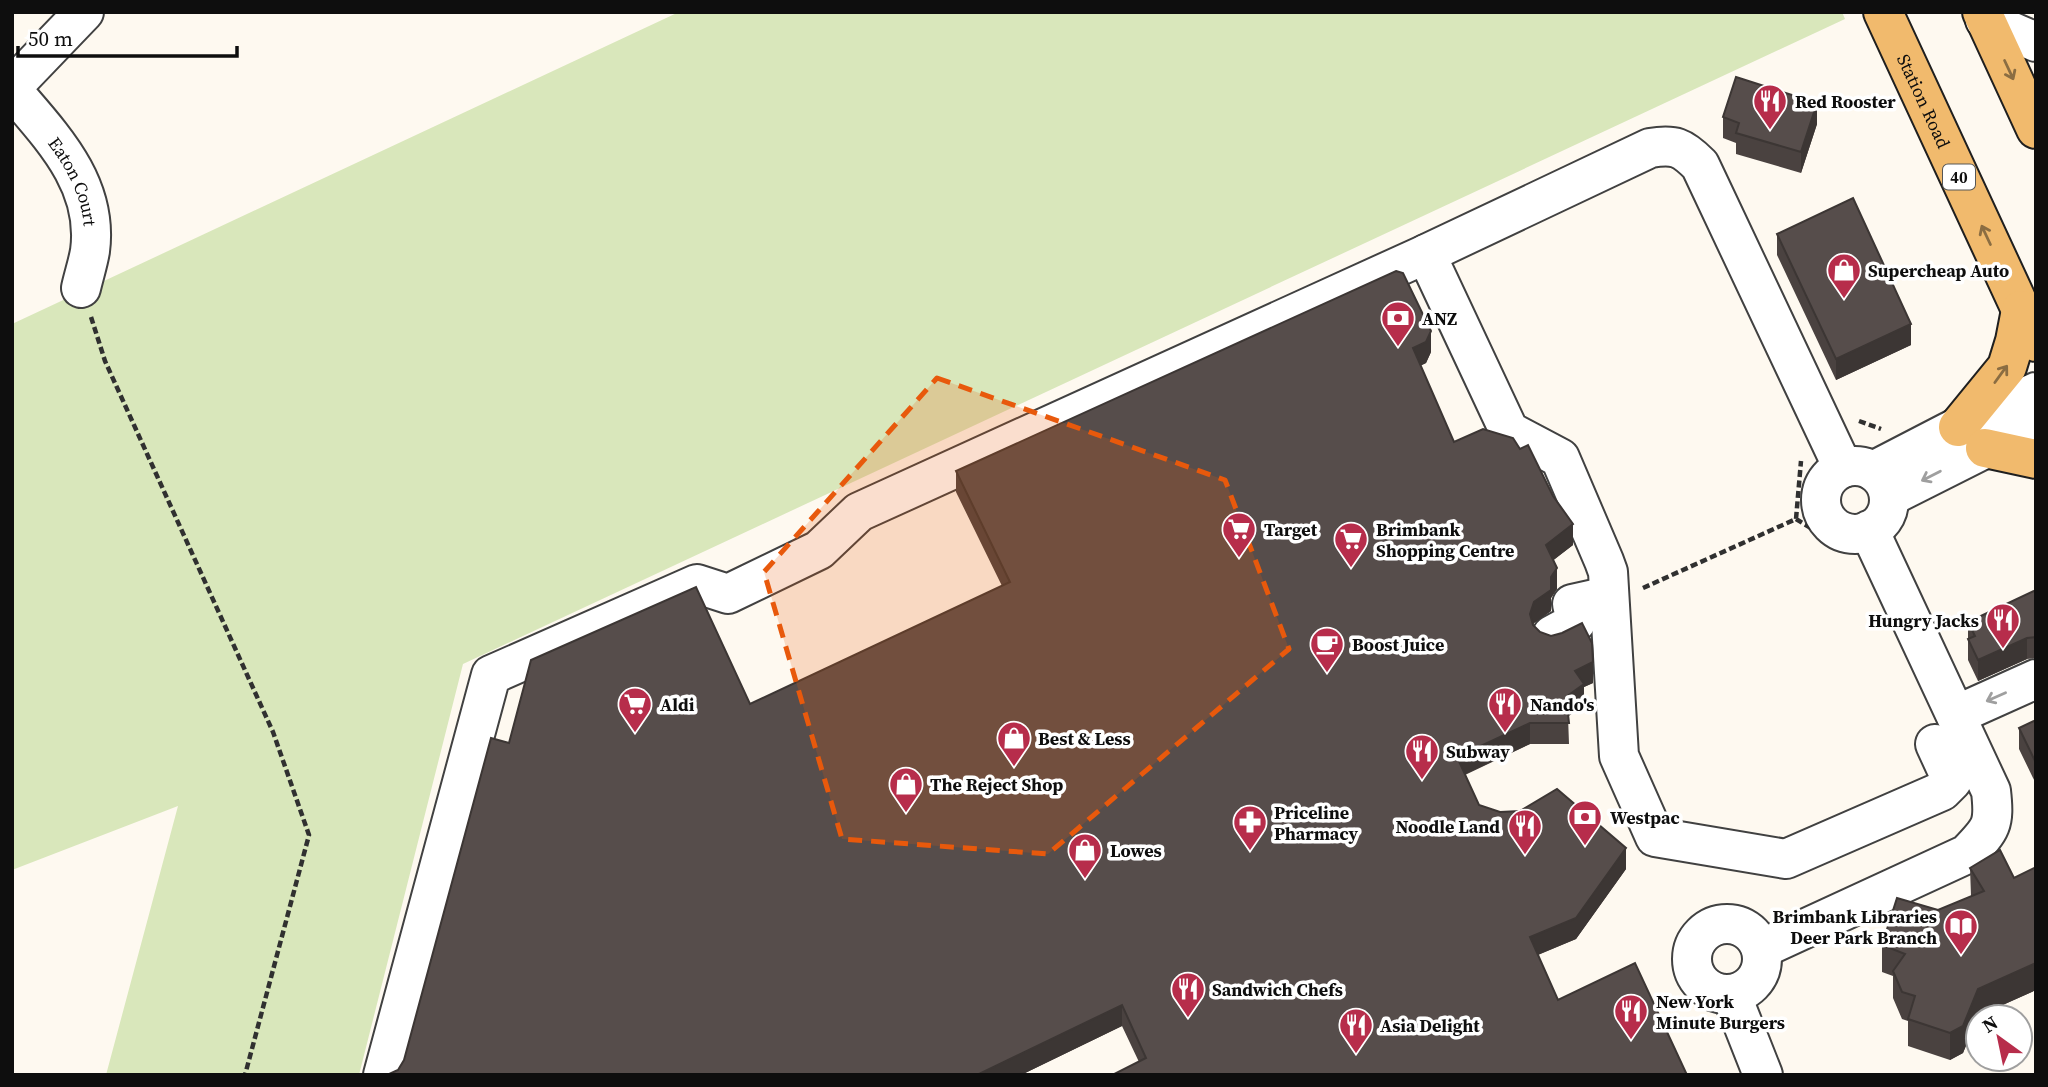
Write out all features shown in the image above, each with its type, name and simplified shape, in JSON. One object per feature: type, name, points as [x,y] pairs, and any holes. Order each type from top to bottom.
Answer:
[{"type":"main road","name":"Station Road","points":[[1883,12],[2028,326]]},
{"type":"main road","points":[[1983,16],[2036,129]]},
{"type":"main road","points":[[2028,326],[2015,341],[2007,367],[1972,438],[2036,459]]},
{"type":"street","points":[[12,89],[84,12]]},
{"type":"street","points":[[1983,16],[2036,43]]},
{"type":"street","name":"Eaton Court","points":[[12,89],[70,160],[81,181],[91,227],[90,251],[81,288]]},
{"type":"street","points":[[383,1075],[491,675],[697,584],[728,594],[819,550],[859,512],[1426,254],[1650,148],[1671,145],[1688,153],[1700,165],[1868,479],[1884,517],[1869,530],[1859,533],[1848,533],[1830,522],[1824,513],[1822,492],[1833,474],[1868,479],[1972,438],[2036,423]]},
{"type":"street","points":[[1426,254],[1509,431],[1560,458],[1604,561],[1608,572],[1619,756],[1655,837],[1786,859],[1942,790],[1952,781],[1945,730],[1869,530]]},
{"type":"street","points":[[1972,438],[2036,392]]},
{"type":"street","points":[[1552,635],[1576,622],[1572,604],[1608,596]]},
{"type":"street","points":[[1945,730],[2036,680]]},
{"type":"street","points":[[1760,949],[1952,862],[1967,854],[1991,827],[1994,815],[1992,791],[1945,730]]},
{"type":"street","points":[[1727,923],[1748,931],[1756,938],[1760,949],[1762,961],[1759,973],[1743,990],[1731,994],[1709,989],[1700,982],[1694,972],[1692,961],[1698,940],[1705,931],[1727,923]]},
{"type":"street","points":[[1731,994],[1763,1075]]},
{"type":"path","points":[[81,288],[105,361],[273,732],[309,835],[246,1075]]},
{"type":"highlighted area","points":[[937,378],[1225,480],[1289,649],[1048,854],[842,839],[764,572]]},
{"type":"green space","points":[[679,12],[1842,12],[1845,19],[463,664],[359,1075],[106,1075],[178,806],[12,870],[12,324]]},
{"type":"building","points":[[1736,77],[1817,103],[1801,152],[1736,133],[1739,123],[1723,117]]},
{"type":"building","name":"Supercheap Auto","points":[[1853,198],[1911,324],[1836,359],[1777,234]]},
{"type":"building","points":[[1396,271],[1403,273],[1431,331],[1426,342],[1413,348],[1454,442],[1483,429],[1513,438],[1520,449],[1528,445],[1553,496],[1573,524],[1546,545],[1557,568],[1551,577],[1551,590],[1534,602],[1530,614],[1533,625],[1540,632],[1551,636],[1582,623],[1592,643],[1593,662],[1575,671],[1584,684],[1566,697],[1569,723],[1530,723],[1457,757],[1479,805],[1500,812],[1520,811],[1557,789],[1626,848],[1576,918],[1530,937],[1558,1000],[1635,963],[1687,1075],[1114,1075],[1146,1058],[1122,1005],[977,1075],[387,1075],[398,1070],[404,1060],[491,738],[509,743],[531,660],[696,587],[750,704],[1010,582],[956,471]]},
{"type":"building","points":[[2036,590],[2036,637],[2027,638],[1978,660],[1968,639],[1975,636],[1968,622]]},
{"type":"building","points":[[2036,720],[2036,763],[2019,728]]},
{"type":"building","name":"Brimbank Libraries Deer Park Branch","points":[[2000,850],[2014,878],[2036,867],[2036,963],[1978,989],[1972,1003],[1964,1003],[1963,1026],[1950,1033],[1908,1019],[1915,996],[1902,992],[1893,971],[1905,954],[1882,945],[1897,898],[1938,910],[1984,891],[1970,868]]},
{"type":"place","name":"Red Rooster","points":[[1770,131]]},
{"type":"place","name":"Supercheap Auto","points":[[1844,300]]},
{"type":"place","name":"ANZ","points":[[1398,348]]},
{"type":"place","name":"Target","points":[[1239,559]]},
{"type":"place","name":"Brimbank Shopping Centre","points":[[1351,569]]},
{"type":"place","name":"Hungry Jacks","points":[[2003,650]]},
{"type":"place","name":"Boost Juice","points":[[1327,674]]},
{"type":"place","name":"Aldi","points":[[635,734]]},
{"type":"place","name":"Nando's","points":[[1505,734]]},
{"type":"place","name":"Best & Less","points":[[1014,768]]},
{"type":"place","name":"Subway","points":[[1422,781]]},
{"type":"place","name":"The Reject Shop","points":[[906,814]]},
{"type":"place","name":"Westpac","points":[[1585,847]]},
{"type":"place","name":"Priceline Pharmacy","points":[[1250,852]]},
{"type":"place","name":"Noodle Land","points":[[1525,856]]},
{"type":"place","name":"Lowes","points":[[1085,880]]},
{"type":"place","name":"Brimbank Libraries Deer Park Branch","points":[[1961,956]]},
{"type":"place","name":"Sandwich Chefs","points":[[1188,1019]]},
{"type":"place","name":"New York Minute Burgers","points":[[1631,1041]]},
{"type":"place","name":"Asia Delight","points":[[1356,1055]]}]
